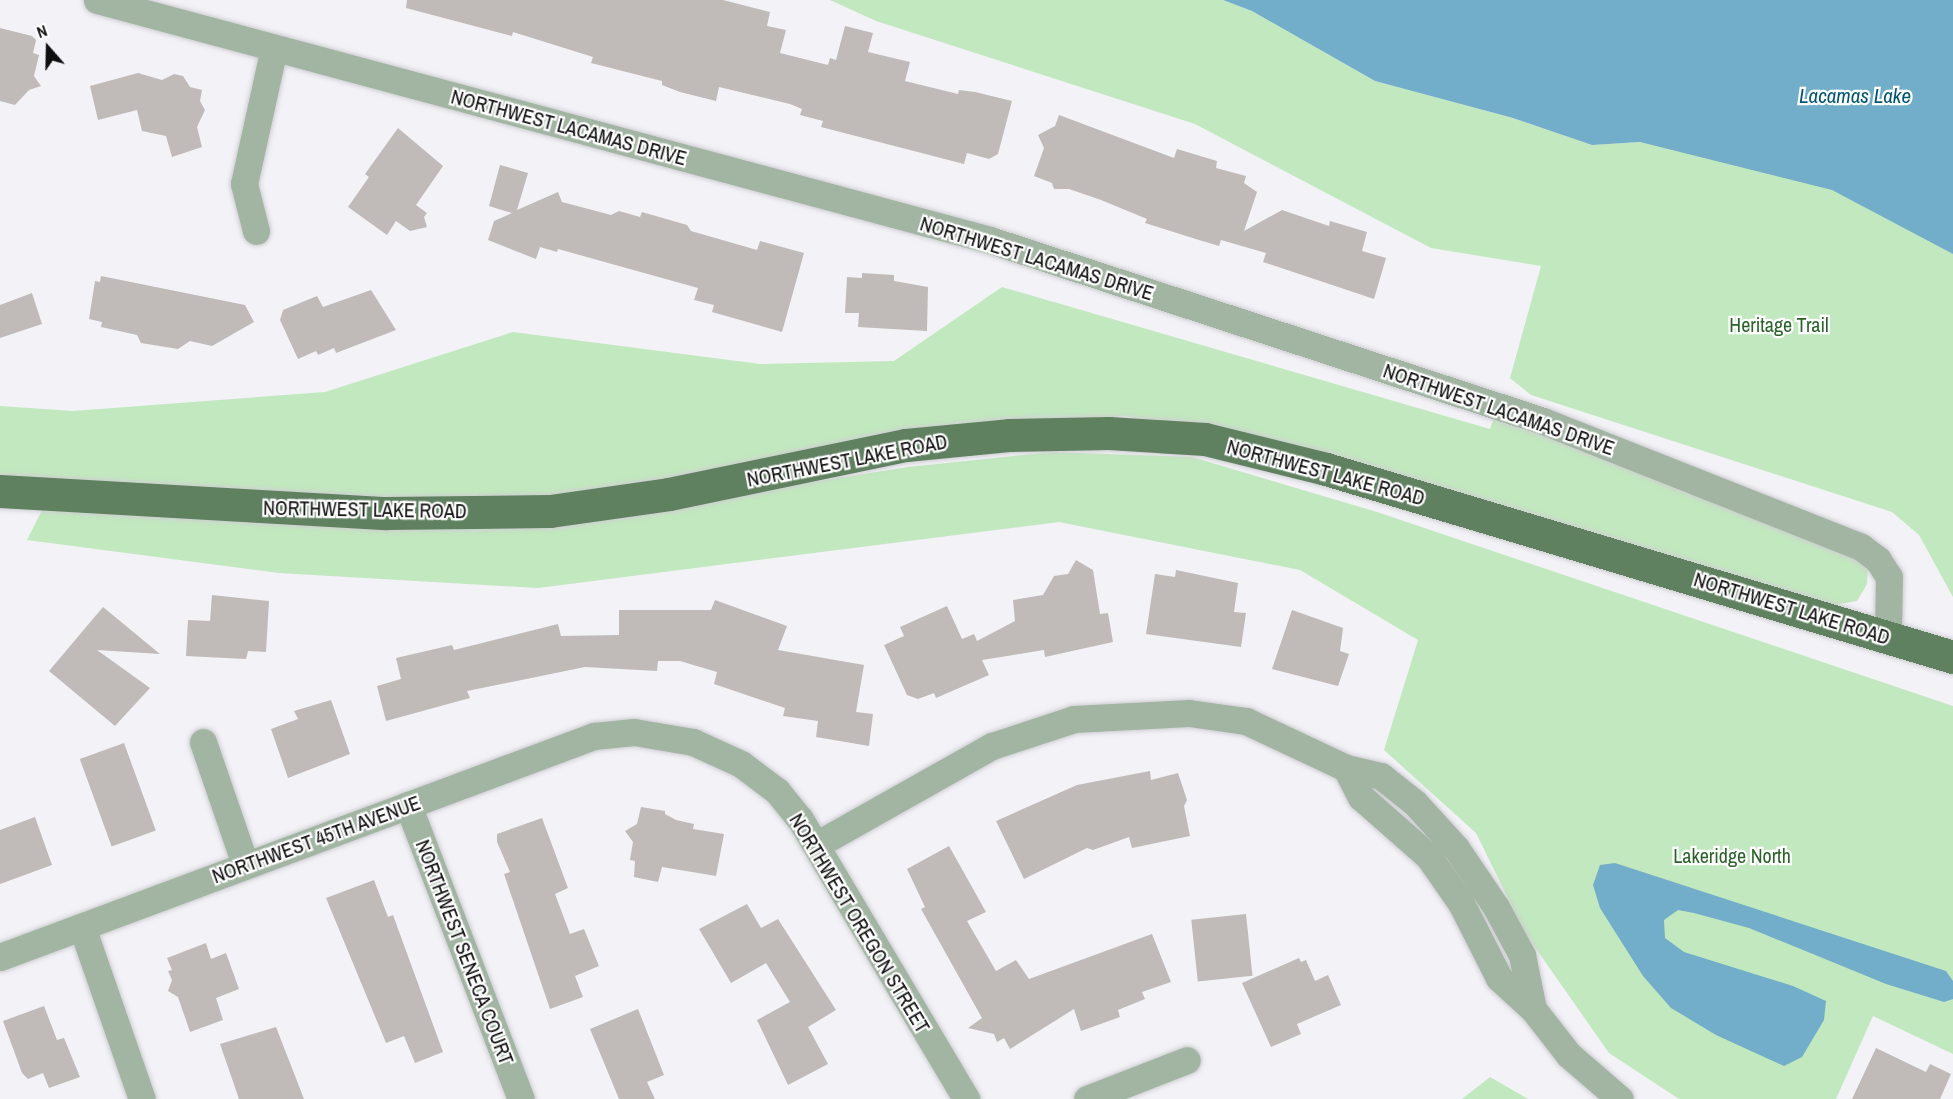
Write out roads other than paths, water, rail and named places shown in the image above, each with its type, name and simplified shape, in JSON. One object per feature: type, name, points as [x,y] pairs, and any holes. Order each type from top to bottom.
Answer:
[{"type":"main road","name":"NORTHWEST LAKE ROAD","points":[[0,492],[386,513],[550,511],[669,494],[906,446],[1053,434],[1108,433],[1205,440],[1326,469],[1953,657]]},
{"type":"street","name":"NORTHWEST LACAMAS DRIVE","points":[[97,0],[990,240],[1543,421],[1861,547],[1878,561],[1889,577],[1888,636]]},
{"type":"street","points":[[256,231],[244,184],[274,48]]},
{"type":"street","points":[[816,845],[992,746],[1074,719],[1189,713],[1246,721],[1346,768],[1382,776],[1415,803],[1456,848],[1496,907],[1522,955],[1533,1009],[1569,1055],[1620,1099]]},
{"type":"street","name":"NORTHWEST 45TH AVENUE","points":[[0,957],[594,736],[634,732]]},
{"type":"street","name":"NORTHWEST OREGON STREET","points":[[634,732],[693,742],[741,764],[777,791],[816,845],[966,1099]]},
{"type":"street","points":[[203,742],[245,864]]},
{"type":"street","name":"NORTHWEST SENECA COURT","points":[[408,805],[521,1099]]},
{"type":"street","points":[[82,927],[142,1099]]},
{"type":"street","points":[[1087,1099],[1187,1060]]},
{"type":"water","name":"Lacamas Lake","points":[[1223,0],[1953,0],[1953,254],[1832,190],[1640,142],[1592,145],[1513,118],[1375,81],[1252,11]]},
{"type":"water","points":[[1615,863],[1946,971],[1953,981],[1953,999],[1944,1002],[1886,984],[1749,928],[1678,910],[1664,920],[1665,938],[1684,952],[1793,986],[1826,1001],[1824,1020],[1802,1057],[1784,1066],[1716,1035],[1671,1008],[1643,976],[1600,908],[1593,885],[1600,865]]},
{"type":"park label","name":"Heritage Trail","points":[[1779,324]]},
{"type":"park label","name":"Lakeridge North","points":[[1732,855]]}]
